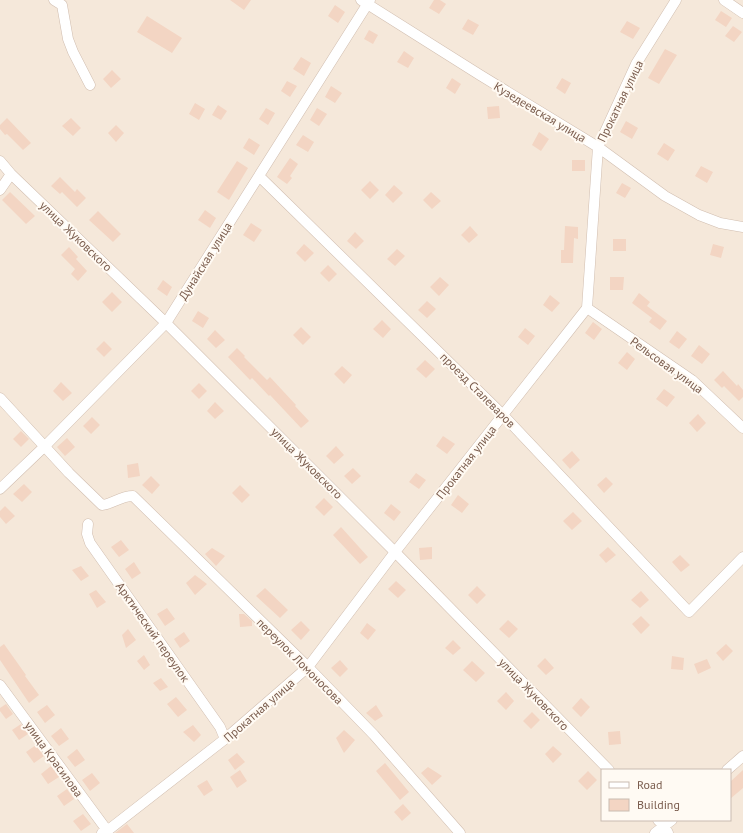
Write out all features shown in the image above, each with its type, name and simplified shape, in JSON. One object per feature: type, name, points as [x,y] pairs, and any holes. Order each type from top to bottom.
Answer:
[{"type":"street","points":[[54,0],[62,5],[68,39],[90,85]]},
{"type":"street","name":"Прокатная улица","points":[[106,832],[225,739],[308,667],[395,552],[587,308],[598,147],[636,64],[676,0]]},
{"type":"street","points":[[724,0],[743,13]]},
{"type":"street","name":"Кузедеевская улица","points":[[366,1],[480,75],[598,147],[665,196],[699,215],[720,223],[743,227]]},
{"type":"street","name":"Дунайская улица","points":[[0,489],[45,446],[166,323],[259,176],[366,1]]},
{"type":"street","name":"улица Жуковского","points":[[0,161],[166,323],[395,552],[608,769]]},
{"type":"street","points":[[0,190],[12,174]]},
{"type":"street","name":"проезд Сталеваров","points":[[259,176],[503,415],[689,612],[743,557]]},
{"type":"street","name":"Рельсовая улица","points":[[587,308],[692,380],[743,428]]},
{"type":"street","points":[[0,398],[45,446]]},
{"type":"street","name":"переулок Ломоносова","points":[[45,446],[68,473],[102,505],[110,505],[117,499],[125,496],[133,496],[308,667],[374,735],[460,833]]},
{"type":"street","name":"Арктический переулок","points":[[88,524],[87,534],[90,543],[220,727],[225,739]]},
{"type":"street","name":"улица Красилова","points":[[0,685],[106,832]]},
{"type":"street","points":[[728,769],[743,756]]},
{"type":"street","points":[[655,833],[666,825]]},
{"type":"shaded area","points":[[0,0],[743,0],[743,833],[0,833]]},
{"type":"building","points":[[230,0],[251,0],[244,10]]},
{"type":"building","points":[[434,0],[440,0],[446,4],[439,14],[429,8]]},
{"type":"building","points":[[335,5],[345,12],[338,23],[328,16]]},
{"type":"building","points":[[721,11],[732,18],[726,27],[715,20]]},
{"type":"building","points":[[147,16],[182,38],[172,53],[137,32]]},
{"type":"building","points":[[468,19],[479,25],[473,35],[462,29]]},
{"type":"building","points":[[627,21],[640,28],[633,39],[620,32]]},
{"type":"building","points":[[733,26],[742,32],[734,42],[725,36]]},
{"type":"building","points":[[369,30],[378,35],[373,44],[364,39]]},
{"type":"building","points":[[665,49],[677,55],[659,84],[648,78]]},
{"type":"building","points":[[404,51],[414,58],[408,68],[397,62]]},
{"type":"building","points":[[301,57],[311,63],[304,76],[293,69]]},
{"type":"building","points":[[112,70],[121,79],[111,88],[103,79]]},
{"type":"building","points":[[452,78],[461,84],[455,94],[446,88]]},
{"type":"building","points":[[562,78],[571,83],[565,94],[556,88]]},
{"type":"building","points":[[287,81],[297,86],[290,97],[281,91]]},
{"type":"building","points":[[331,86],[342,93],[335,103],[325,97]]},
{"type":"building","points":[[195,103],[205,109],[199,120],[189,114]]},
{"type":"building","points":[[218,105],[227,111],[221,120],[212,115]]},
{"type":"building","points":[[499,106],[500,118],[488,119],[487,107]]},
{"type":"building","points":[[266,108],[275,113],[268,125],[259,119]]},
{"type":"building","points":[[317,108],[327,114],[319,126],[310,120]]},
{"type":"building","points":[[7,118],[31,143],[23,150],[0,129],[0,125]]},
{"type":"building","points":[[71,118],[81,128],[73,136],[62,126]]},
{"type":"building","points":[[626,121],[638,128],[632,139],[620,132]]},
{"type":"building","points":[[116,125],[124,133],[116,142],[108,133]]},
{"type":"building","points":[[539,132],[549,139],[541,151],[532,145]]},
{"type":"building","points":[[303,135],[314,142],[308,152],[296,145]]},
{"type":"building","points":[[249,138],[260,145],[254,155],[243,148]]},
{"type":"building","points":[[664,143],[675,150],[668,161],[657,154]]},
{"type":"building","points":[[290,158],[298,164],[290,176],[292,178],[287,184],[277,177]]},
{"type":"building","points":[[572,160],[585,160],[585,171],[572,171]]},
{"type":"building","points":[[237,161],[248,168],[229,200],[217,192]]},
{"type":"building","points":[[701,166],[713,172],[707,183],[695,176]]},
{"type":"building","points":[[60,177],[75,192],[77,189],[86,198],[77,207],[62,192],[60,194],[51,186]]},
{"type":"building","points":[[370,181],[379,190],[370,199],[361,190]]},
{"type":"building","points":[[622,183],[631,188],[625,198],[616,193]]},
{"type":"building","points":[[394,185],[403,193],[393,203],[385,195]]},
{"type":"building","points":[[10,192],[35,216],[26,224],[2,200]]},
{"type":"building","points":[[431,192],[441,201],[432,209],[423,200]]},
{"type":"building","points":[[205,210],[216,218],[210,228],[198,220]]},
{"type":"building","points":[[98,211],[121,234],[113,242],[89,220]]},
{"type":"building","points":[[251,223],[262,230],[254,242],[243,235]]},
{"type":"building","points":[[470,226],[478,235],[469,243],[461,235]]},
{"type":"building","points":[[565,226],[578,227],[578,239],[574,238],[573,263],[561,263],[561,250],[564,250]]},
{"type":"building","points":[[355,232],[364,241],[356,249],[347,241]]},
{"type":"building","points":[[613,239],[626,239],[626,251],[613,251]]},
{"type":"building","points":[[304,244],[314,253],[305,262],[296,253]]},
{"type":"building","points":[[713,244],[724,247],[721,258],[710,255]]},
{"type":"building","points":[[69,247],[78,257],[76,259],[87,271],[78,281],[71,274],[75,269],[61,255]]},
{"type":"building","points":[[397,249],[405,256],[395,266],[387,259]]},
{"type":"building","points":[[328,265],[337,274],[329,282],[320,273]]},
{"type":"building","points":[[440,277],[449,285],[439,296],[430,287]]},
{"type":"building","points":[[610,277],[624,277],[623,290],[610,290]]},
{"type":"building","points":[[163,280],[172,287],[167,296],[157,289]]},
{"type":"building","points":[[112,292],[122,302],[112,312],[102,302]]},
{"type":"building","points":[[639,293],[650,302],[647,306],[667,321],[660,330],[649,322],[652,318],[632,303]]},
{"type":"building","points":[[550,295],[560,303],[552,312],[543,305]]},
{"type":"building","points":[[427,301],[436,309],[427,318],[418,310]]},
{"type":"building","points":[[198,311],[209,318],[203,328],[192,321]]},
{"type":"building","points":[[382,320],[391,329],[383,338],[373,329]]},
{"type":"building","points":[[593,322],[602,329],[594,340],[585,333]]},
{"type":"building","points":[[301,327],[311,337],[303,345],[293,335]]},
{"type":"building","points":[[525,328],[535,336],[528,345],[518,337]]},
{"type":"building","points":[[215,330],[225,340],[216,348],[207,339]]},
{"type":"building","points":[[677,331],[687,339],[679,349],[669,342]]},
{"type":"building","points":[[104,341],[112,349],[104,357],[96,349]]},
{"type":"building","points":[[699,345],[710,354],[702,364],[691,356]]},
{"type":"building","points":[[237,348],[267,380],[270,377],[309,421],[301,428],[252,378],[250,380],[228,357]]},
{"type":"building","points":[[627,352],[635,359],[627,370],[618,363]]},
{"type":"building","points":[[425,360],[435,369],[426,378],[416,369]]},
{"type":"building","points":[[342,366],[352,375],[344,384],[334,374]]},
{"type":"building","points":[[723,371],[737,386],[738,384],[743,390],[743,397],[739,401],[724,386],[722,388],[714,380]]},
{"type":"building","points":[[61,382],[72,393],[63,401],[53,391]]},
{"type":"building","points":[[199,383],[207,391],[199,399],[191,391]]},
{"type":"building","points":[[664,389],[675,397],[667,407],[656,399]]},
{"type":"building","points":[[215,402],[224,411],[215,419],[207,411]]},
{"type":"building","points":[[698,414],[706,423],[697,432],[689,423]]},
{"type":"building","points":[[92,417],[100,425],[91,434],[83,426]]},
{"type":"building","points":[[21,431],[29,439],[21,447],[13,439]]},
{"type":"building","points":[[443,436],[455,444],[447,454],[436,446]]},
{"type":"building","points":[[67,438],[75,447],[65,456],[57,447]]},
{"type":"building","points":[[336,446],[344,455],[334,464],[326,456]]},
{"type":"building","points":[[572,451],[580,460],[570,469],[562,460]]},
{"type":"building","points":[[138,463],[140,476],[128,478],[127,465]]},
{"type":"building","points":[[353,468],[361,476],[352,484],[344,476]]},
{"type":"building","points":[[416,473],[426,480],[419,489],[409,482]]},
{"type":"building","points":[[151,476],[160,485],[152,494],[142,485]]},
{"type":"building","points":[[606,477],[613,484],[604,493],[597,485]]},
{"type":"building","points":[[24,484],[32,492],[22,502],[13,494]]},
{"type":"building","points":[[240,485],[250,495],[242,503],[232,493]]},
{"type":"building","points":[[458,495],[469,504],[462,513],[451,505]]},
{"type":"building","points":[[324,498],[333,507],[324,516],[315,507]]},
{"type":"building","points":[[391,504],[401,512],[394,521],[384,513]]},
{"type":"building","points":[[5,506],[15,516],[6,524],[0,517],[0,511]]},
{"type":"building","points":[[573,512],[582,521],[572,530],[563,521]]},
{"type":"building","points":[[341,527],[368,557],[360,564],[333,535]]},
{"type":"building","points":[[121,540],[129,550],[119,557],[111,547]]},
{"type":"building","points":[[432,547],[432,559],[420,560],[419,548]]},
{"type":"building","points":[[608,547],[616,555],[606,563],[599,555]]},
{"type":"building","points":[[212,548],[225,556],[216,566],[205,554]]},
{"type":"building","points":[[680,555],[690,565],[681,572],[672,562]]},
{"type":"building","points":[[134,562],[141,573],[132,579],[125,569]]},
{"type":"building","points":[[81,566],[89,576],[81,581],[72,570]]},
{"type":"building","points":[[195,575],[207,584],[195,595],[186,583]]},
{"type":"building","points":[[396,581],[406,590],[398,598],[388,589]]},
{"type":"building","points":[[477,586],[486,595],[477,604],[468,595]]},
{"type":"building","points":[[265,588],[288,610],[280,618],[256,596]]},
{"type":"building","points":[[96,590],[106,602],[97,608],[89,594]]},
{"type":"building","points":[[641,591],[649,600],[640,608],[631,600]]},
{"type":"building","points":[[167,608],[175,619],[165,626],[157,614]]},
{"type":"building","points":[[239,614],[244,614],[252,621],[252,626],[240,627]]},
{"type":"building","points":[[641,616],[650,625],[641,634],[632,624]]},
{"type":"building","points":[[508,620],[518,629],[509,638],[499,629]]},
{"type":"building","points":[[301,621],[310,630],[301,640],[291,630]]},
{"type":"building","points":[[367,623],[376,630],[368,640],[360,633]]},
{"type":"building","points":[[128,629],[136,640],[126,648],[122,635]]},
{"type":"building","points":[[184,632],[190,641],[180,648],[174,639]]},
{"type":"building","points":[[453,640],[461,648],[453,655],[445,648]]},
{"type":"building","points":[[4,644],[39,695],[29,703],[0,660],[0,647]]},
{"type":"building","points":[[726,644],[733,651],[723,661],[716,653]]},
{"type":"building","points":[[144,655],[150,665],[144,670],[137,661]]},
{"type":"building","points":[[672,656],[684,658],[683,670],[671,669]]},
{"type":"building","points":[[545,658],[554,668],[546,675],[537,666]]},
{"type":"building","points":[[707,659],[711,668],[698,674],[694,664]]},
{"type":"building","points":[[340,660],[348,669],[340,677],[331,668]]},
{"type":"building","points":[[472,661],[485,673],[476,682],[463,670]]},
{"type":"building","points":[[161,678],[168,687],[160,691],[153,683]]},
{"type":"building","points":[[506,692],[514,701],[506,710],[497,701]]},
{"type":"building","points":[[176,697],[187,710],[178,717],[167,704]]},
{"type":"building","points":[[581,698],[590,707],[581,717],[572,708]]},
{"type":"building","points":[[6,704],[13,714],[6,719],[0,711],[0,708]]},
{"type":"building","points":[[47,705],[55,715],[45,723],[37,712]]},
{"type":"building","points":[[376,705],[383,716],[375,721],[366,713]]},
{"type":"building","points":[[532,712],[540,720],[531,729],[523,721]]},
{"type":"building","points":[[21,724],[28,734],[19,740],[12,730]]},
{"type":"building","points":[[193,725],[201,735],[194,742],[183,732]]},
{"type":"building","points":[[61,728],[69,739],[59,746],[51,736]]},
{"type":"building","points":[[344,730],[355,740],[344,753],[336,738]]},
{"type":"building","points":[[620,731],[621,744],[609,745],[608,732]]},
{"type":"building","points":[[36,745],[44,756],[34,763],[26,752]]},
{"type":"building","points":[[553,746],[562,754],[553,763],[545,754]]},
{"type":"building","points":[[77,749],[85,760],[75,767],[67,757]]},
{"type":"building","points":[[237,753],[245,762],[235,770],[228,760]]},
{"type":"building","points":[[385,763],[409,792],[400,800],[376,771]]},
{"type":"building","points":[[51,766],[59,777],[48,784],[41,774]]},
{"type":"building","points":[[428,767],[442,776],[432,785],[421,773]]},
{"type":"building","points":[[240,770],[247,781],[237,788],[230,777]]},
{"type":"building","points":[[743,770],[743,788],[731,798],[731,781]]},
{"type":"building","points":[[588,771],[597,780],[587,790],[578,781]]},
{"type":"building","points":[[92,773],[100,783],[90,791],[82,780]]},
{"type":"building","points":[[207,780],[213,790],[204,796],[197,786]]},
{"type":"building","points":[[67,789],[74,799],[64,806],[57,796]]},
{"type":"building","points":[[403,804],[411,813],[402,821],[394,812]]},
{"type":"building","points":[[83,814],[91,824],[81,831],[73,821]]},
{"type":"building","points":[[127,824],[134,833],[115,833]]}]
